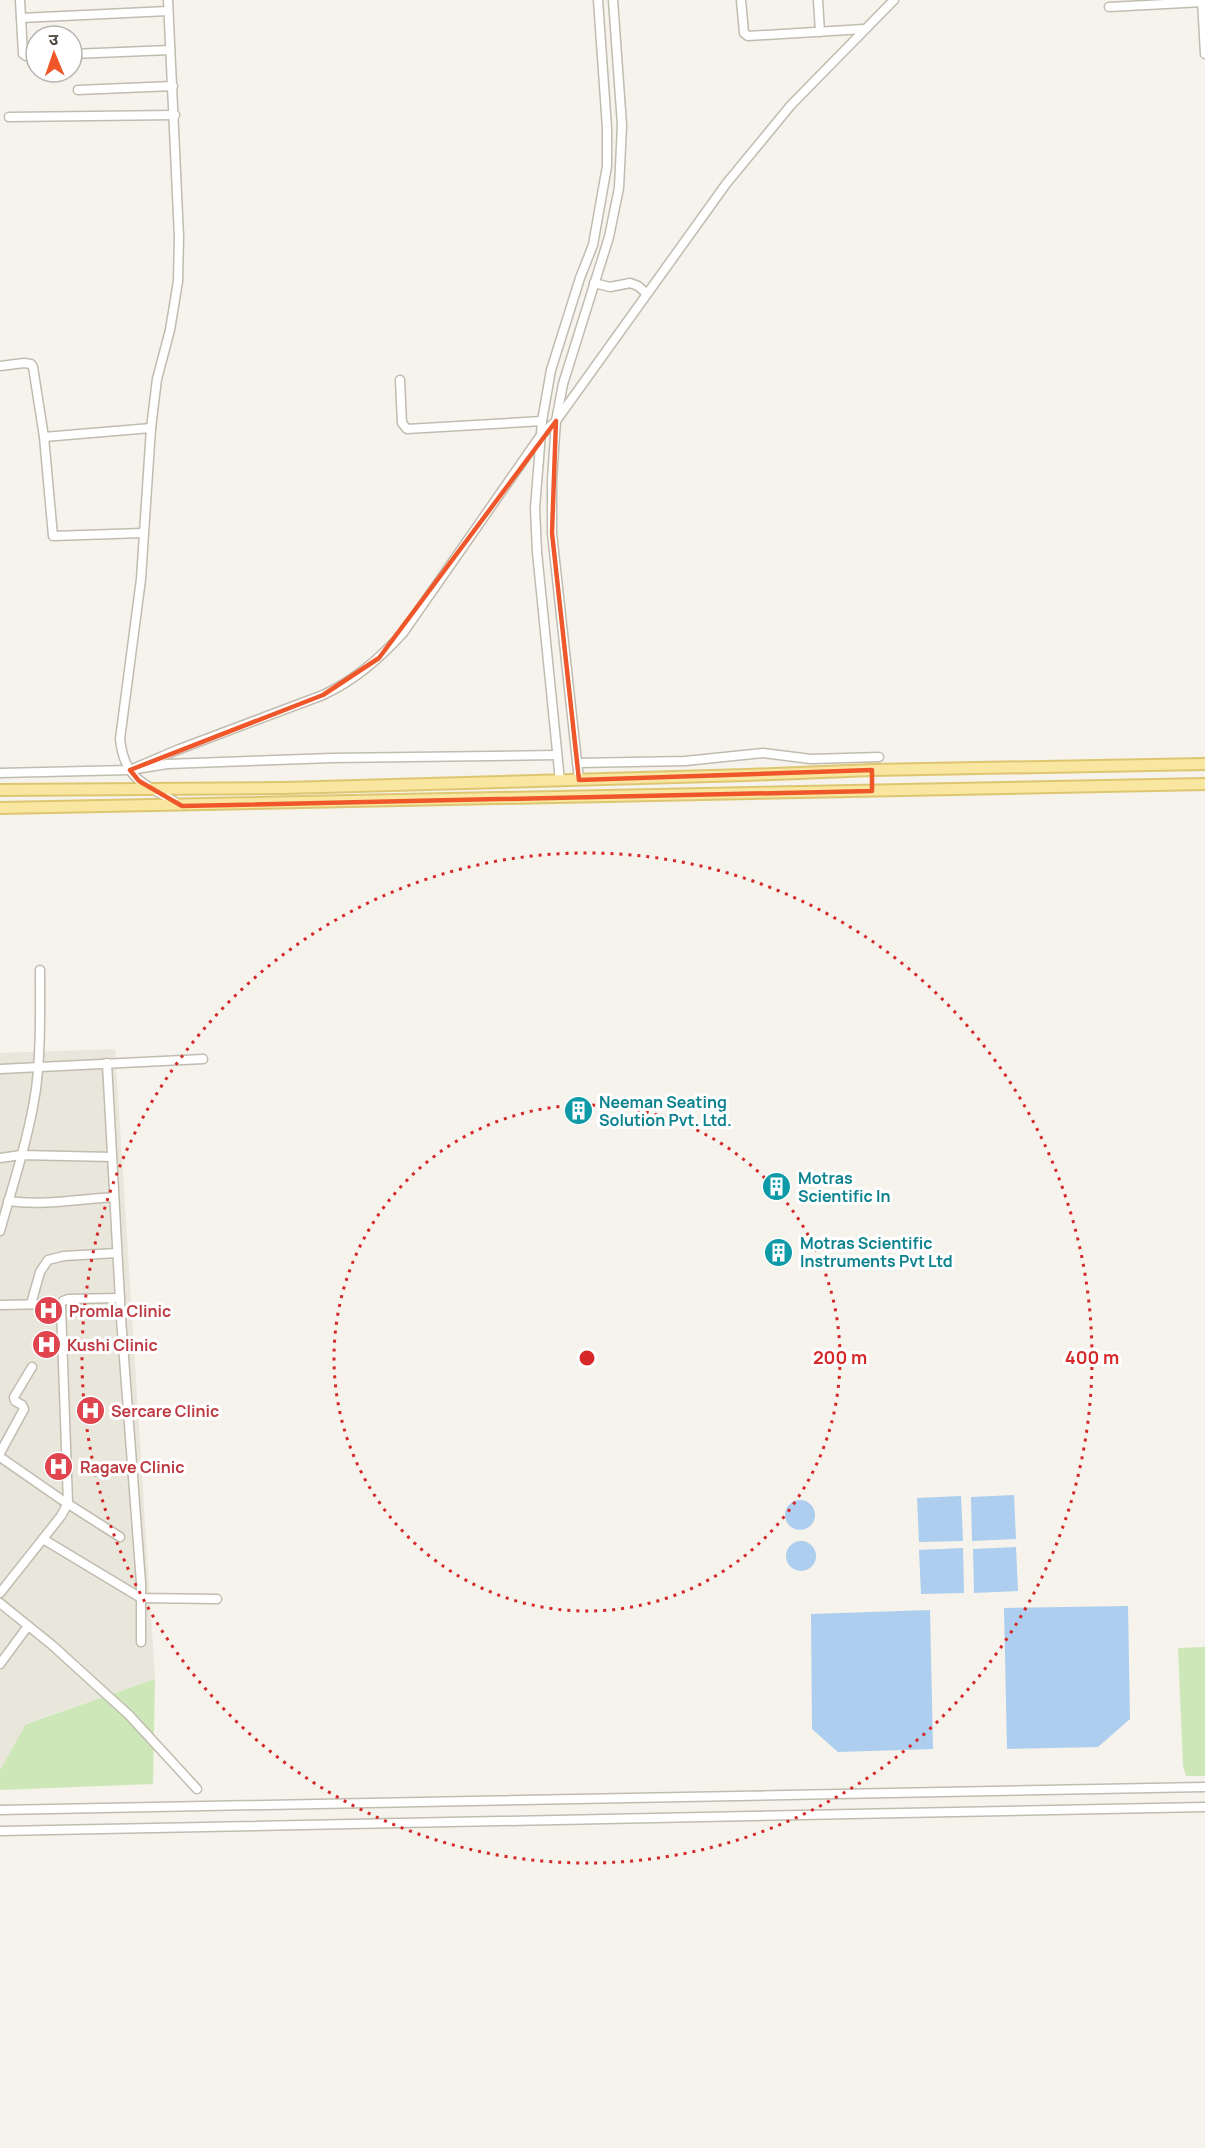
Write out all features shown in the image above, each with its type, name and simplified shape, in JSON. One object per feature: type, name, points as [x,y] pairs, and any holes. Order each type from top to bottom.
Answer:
[{"type":"main road","points":[[0,790],[214,789],[560,781],[872,770],[1205,764]]},
{"type":"main road","points":[[872,770],[872,791]]},
{"type":"main road","points":[[0,808],[1205,784]]},
{"type":"main road","points":[[214,789],[215,804]]},
{"type":"street","points":[[20,0],[24,55]]},
{"type":"street","points":[[168,0],[175,115],[178,281],[170,330],[157,379],[151,428],[141,579],[121,722],[121,748],[124,759],[139,782],[182,806]]},
{"type":"street","points":[[560,781],[535,530],[537,470],[542,421],[557,350],[593,245],[607,166],[607,128],[598,0]]},
{"type":"street","points":[[579,780],[552,533],[551,501],[556,421],[570,356],[615,212],[621,172],[622,125],[613,0]]},
{"type":"street","points":[[741,0],[744,33],[748,36],[864,29]]},
{"type":"street","points":[[818,0],[820,32]]},
{"type":"street","points":[[130,770],[177,750],[323,696],[345,684],[380,658],[403,633],[541,435],[556,421],[720,191],[791,105],[894,0]]},
{"type":"street","points":[[1109,7],[1202,1],[1205,54]]},
{"type":"street","points":[[21,18],[168,11]]},
{"type":"street","points":[[84,54],[170,50]]},
{"type":"street","points":[[78,90],[173,86]]},
{"type":"street","points":[[9,117],[175,115]]},
{"type":"street","points":[[594,283],[610,287],[630,283],[646,293]]},
{"type":"street","points":[[0,366],[24,363],[32,366],[44,437],[53,536],[143,533]]},
{"type":"street","points":[[400,380],[402,423],[407,429],[542,421]]},
{"type":"street","points":[[44,437],[151,428]]},
{"type":"street","points":[[578,763],[685,761],[763,753],[811,759],[879,757]]},
{"type":"street","points":[[0,772],[130,770],[167,764],[321,759],[557,755]]},
{"type":"street","points":[[0,1231],[30,1124],[38,1066],[40,970]]},
{"type":"street","points":[[0,1069],[203,1059]]},
{"type":"street","points":[[107,1063],[117,1252],[141,1598],[141,1642]]},
{"type":"street","points":[[0,1158],[21,1155],[112,1158]]},
{"type":"street","points":[[8,1201],[58,1203],[114,1197]]},
{"type":"street","points":[[31,1304],[40,1272],[48,1260],[64,1256],[117,1252]]},
{"type":"street","points":[[0,1593],[64,1512],[68,1503],[60,1306],[63,1300],[68,1299],[120,1298]]},
{"type":"street","points":[[0,1305],[60,1306]]},
{"type":"street","points":[[32,1367],[14,1396],[15,1401],[24,1409],[0,1455],[120,1537]]},
{"type":"street","points":[[43,1539],[141,1598],[217,1599]]},
{"type":"street","points":[[0,1603],[129,1715],[197,1789]]},
{"type":"street","points":[[0,1664],[28,1626]]},
{"type":"street","points":[[0,1810],[1205,1787]]},
{"type":"street","points":[[0,1831],[1205,1807]]},
{"type":"highlighted area","points":[[556,421],[552,533],[579,780],[872,770],[872,791],[182,806],[139,781],[130,770],[323,695],[379,658]]},
{"type":"shaded area","points":[[115,1049],[155,1679],[27,1723],[0,1770],[0,1053]]},
{"type":"green space","points":[[1205,1647],[1205,1776],[1186,1776],[1183,1766],[1178,1648]]},
{"type":"green space","points":[[155,1679],[153,1784],[0,1790],[0,1770],[26,1724]]},
{"type":"water","points":[[1014,1495],[1016,1539],[972,1541],[971,1497]]},
{"type":"water","points":[[961,1496],[963,1541],[919,1542],[917,1498]]},
{"type":"water","points":[[800,1500],[811,1504],[815,1515],[811,1526],[800,1530],[789,1526],[785,1515],[789,1504]]},
{"type":"water","points":[[801,1541],[812,1545],[816,1556],[812,1567],[801,1571],[790,1567],[786,1556],[790,1545]]},
{"type":"water","points":[[1016,1547],[1018,1591],[974,1593],[973,1549]]},
{"type":"water","points":[[963,1548],[964,1593],[921,1594],[919,1550]]},
{"type":"water","points":[[1128,1606],[1130,1719],[1098,1747],[1007,1749],[1004,1608]]},
{"type":"water","points":[[930,1610],[933,1749],[838,1752],[812,1729],[811,1614]]},
{"type":"place","name":"Neeman Seating Solution Pvt. Ltd.","points":[[578,1111]]},
{"type":"place","name":"Motras Scientific In","points":[[777,1187]]},
{"type":"place","name":"Motras Scientific Instruments Pvt Ltd","points":[[779,1252]]},
{"type":"place","name":"Promla Clinic","points":[[48,1311]]},
{"type":"place","name":"Kushi Clinic","points":[[46,1345]]},
{"type":"place","name":"Sercare Clinic","points":[[90,1411]]},
{"type":"place","name":"Ragave Clinic","points":[[59,1467]]}]
